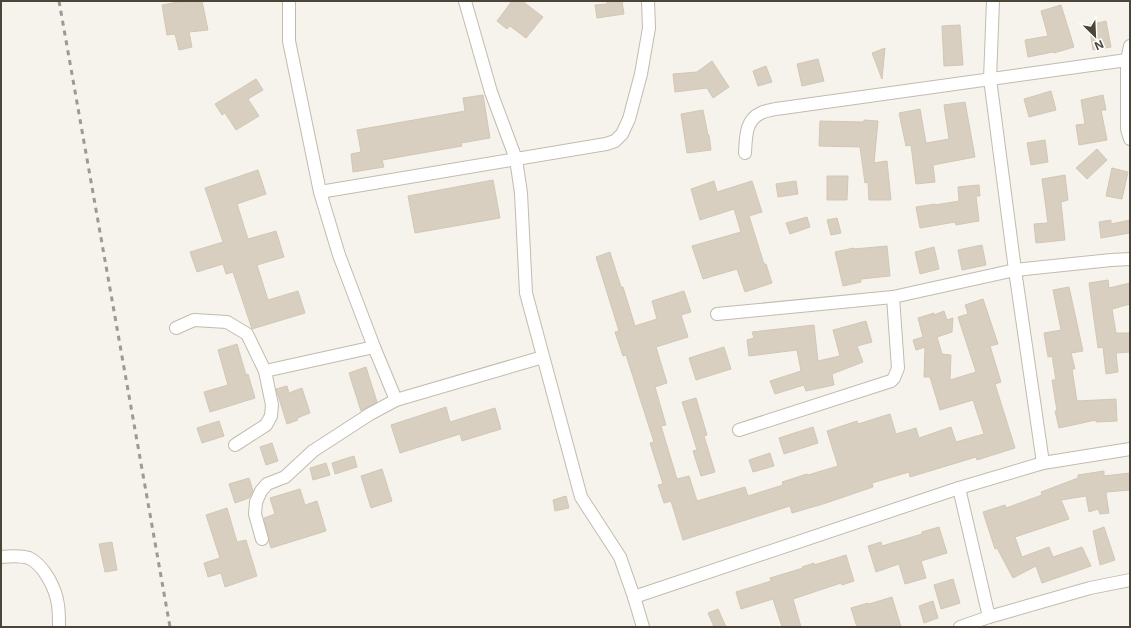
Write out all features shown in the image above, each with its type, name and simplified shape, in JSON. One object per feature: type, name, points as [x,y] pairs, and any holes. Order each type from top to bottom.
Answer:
[{"type":"street","points":[[289,1],[289,41],[320,192],[339,255],[396,400]]},
{"type":"street","points":[[465,1],[491,92],[516,159],[521,193],[526,293],[581,497],[620,557],[634,597],[642,627]]},
{"type":"street","points":[[320,192],[606,144],[615,141],[622,134],[629,119],[641,74],[649,28],[648,1]]},
{"type":"street","points":[[993,1],[990,79],[1015,270],[1043,463]]},
{"type":"street","points":[[1130,46],[1127,60],[1127,129],[1130,139]]},
{"type":"street","points":[[745,153],[746,135],[750,122],[759,114],[776,109],[1127,60]]},
{"type":"street","points":[[718,314],[893,298],[1015,270],[1111,260],[1130,260]]},
{"type":"street","points":[[739,430],[890,381],[894,378],[898,368],[893,298]]},
{"type":"street","points":[[176,328],[194,320],[227,322],[247,334],[264,371],[272,405],[271,416],[266,425],[235,445]]},
{"type":"street","points":[[264,371],[374,346]]},
{"type":"street","points":[[262,540],[254,514],[256,502],[261,491],[267,484],[284,477],[313,451],[370,414],[396,400],[543,357]]},
{"type":"street","points":[[634,597],[958,488],[1043,463],[1130,449]]},
{"type":"street","points":[[958,488],[989,617]]},
{"type":"street","points":[[1,557],[19,556],[30,559],[45,572],[53,587],[58,604],[59,627]]},
{"type":"street","points":[[960,627],[989,617],[1090,588],[1130,580]]},
{"type":"building","points":[[184,1],[202,1],[208,30],[189,32],[192,47],[179,50],[175,34],[167,35],[162,5]]},
{"type":"building","points":[[512,1],[522,1],[543,17],[526,38],[510,26],[507,29],[497,21]]},
{"type":"building","points":[[607,1],[622,1],[624,14],[597,18],[595,5],[607,4]]},
{"type":"building","points":[[1061,5],[1074,47],[1054,53],[1028,57],[1025,40],[1048,36],[1041,11]]},
{"type":"building","points":[[1106,21],[1111,47],[1093,50],[1089,25]]},
{"type":"building","points":[[960,25],[963,65],[944,66],[942,26]]},
{"type":"building","points":[[885,48],[882,79],[872,53]]},
{"type":"building","points":[[818,59],[824,81],[802,86],[797,64]]},
{"type":"building","points":[[712,61],[729,87],[713,98],[707,88],[675,92],[673,74],[697,72]]},
{"type":"building","points":[[766,66],[772,82],[758,86],[753,71]]},
{"type":"building","points":[[256,79],[263,90],[248,99],[259,116],[236,130],[225,113],[222,115],[215,104]]},
{"type":"building","points":[[1051,91],[1056,110],[1029,117],[1024,99]]},
{"type":"building","points":[[483,95],[490,138],[461,143],[462,146],[382,160],[384,167],[353,172],[351,154],[361,152],[357,130],[465,111],[463,98]]},
{"type":"building","points":[[1103,95],[1106,110],[1101,110],[1107,140],[1079,145],[1076,125],[1085,124],[1081,100]]},
{"type":"building","points":[[965,102],[975,157],[933,165],[935,182],[916,184],[911,145],[906,146],[899,113],[920,109],[926,143],[949,139],[944,105]]},
{"type":"building","points":[[703,110],[711,150],[687,153],[681,114]]},
{"type":"building","points":[[864,120],[878,121],[874,163],[887,161],[891,200],[869,200],[868,182],[865,183],[860,147],[819,146],[820,121],[864,122]]},
{"type":"building","points":[[1045,140],[1048,162],[1031,165],[1027,143]]},
{"type":"building","points":[[1097,149],[1107,160],[1087,179],[1076,168]]},
{"type":"building","points":[[1112,168],[1128,172],[1122,199],[1106,196]]},
{"type":"building","points":[[258,170],[266,194],[237,204],[248,239],[276,231],[284,257],[257,265],[268,300],[298,291],[305,313],[252,329],[233,272],[226,274],[223,264],[197,272],[190,252],[223,242],[205,188]]},
{"type":"building","points":[[1065,175],[1068,200],[1061,202],[1065,240],[1036,243],[1034,224],[1048,223],[1042,179]]},
{"type":"building","points":[[827,176],[848,176],[847,200],[827,200]]},
{"type":"building","points":[[493,180],[500,218],[415,233],[408,196]]},
{"type":"building","points":[[714,181],[717,192],[752,181],[762,212],[749,216],[764,264],[766,264],[772,283],[745,292],[737,269],[703,279],[692,246],[741,232],[734,209],[700,220],[691,189]]},
{"type":"building","points":[[796,181],[798,194],[778,197],[776,184]]},
{"type":"building","points":[[979,185],[980,196],[976,196],[979,221],[956,225],[955,222],[920,228],[916,207],[959,201],[958,187]]},
{"type":"building","points":[[807,217],[810,227],[790,234],[786,223]]},
{"type":"building","points":[[837,218],[841,233],[831,235],[827,220]]},
{"type":"building","points":[[1111,220],[1111,224],[1130,220],[1130,233],[1101,238],[1099,222]]},
{"type":"building","points":[[982,245],[986,265],[962,270],[958,250]]},
{"type":"building","points":[[887,246],[890,276],[861,279],[861,282],[843,286],[835,252],[854,248]]},
{"type":"building","points":[[934,247],[939,269],[920,274],[915,252]]},
{"type":"building","points":[[610,252],[635,326],[657,319],[652,301],[684,291],[691,312],[681,315],[688,337],[656,347],[667,383],[655,387],[666,425],[661,426],[677,479],[689,476],[697,501],[745,487],[748,496],[783,485],[782,482],[838,466],[827,431],[857,421],[858,424],[890,414],[896,434],[916,428],[919,438],[951,427],[956,442],[984,434],[973,400],[940,410],[930,377],[924,377],[925,347],[916,350],[913,340],[923,337],[918,318],[934,313],[934,315],[944,311],[947,320],[953,318],[952,332],[937,337],[942,354],[951,355],[950,380],[976,372],[958,317],[968,314],[965,305],[983,299],[998,344],[990,346],[1001,382],[995,384],[1015,448],[977,460],[976,457],[910,477],[909,472],[872,483],[873,487],[823,504],[792,513],[790,506],[683,540],[671,501],[664,503],[658,485],[663,484],[650,443],[654,442],[626,355],[623,356],[615,332],[619,331],[596,257]]},
{"type":"building","points":[[1108,280],[1109,288],[1130,283],[1130,304],[1112,309],[1116,333],[1130,333],[1130,352],[1116,353],[1118,372],[1106,374],[1103,347],[1098,348],[1089,283]]},
{"type":"building","points":[[1069,287],[1083,351],[1071,353],[1075,369],[1072,369],[1077,401],[1116,399],[1117,421],[1096,422],[1096,420],[1059,428],[1055,411],[1057,411],[1052,380],[1056,380],[1052,356],[1048,357],[1044,333],[1061,330],[1053,290]]},
{"type":"building","points":[[866,321],[872,342],[857,346],[863,362],[832,374],[834,385],[806,391],[804,385],[775,394],[770,381],[801,371],[797,350],[749,356],[747,340],[754,338],[752,332],[814,325],[818,361],[840,356],[833,330]]},
{"type":"building","points":[[237,344],[246,375],[248,374],[255,398],[210,412],[204,392],[228,385],[218,350]]},
{"type":"building","points":[[724,347],[731,369],[696,380],[689,358]]},
{"type":"building","points":[[366,367],[377,402],[361,411],[349,373]]},
{"type":"building","points":[[287,386],[289,393],[302,388],[310,413],[287,424],[276,389]]},
{"type":"building","points":[[696,398],[707,435],[704,436],[715,472],[701,476],[693,451],[697,450],[682,402]]},
{"type":"building","points":[[446,407],[450,422],[495,408],[501,429],[462,441],[460,434],[400,453],[391,425]]},
{"type":"building","points":[[219,421],[224,436],[202,443],[197,428]]},
{"type":"building","points":[[813,427],[818,443],[784,454],[779,438]]},
{"type":"building","points":[[272,443],[278,461],[266,465],[260,447]]},
{"type":"building","points":[[770,453],[774,466],[753,472],[749,460]]},
{"type":"building","points":[[354,456],[357,467],[335,474],[332,463]]},
{"type":"building","points":[[326,463],[330,475],[313,480],[310,468]]},
{"type":"building","points":[[382,469],[392,501],[371,508],[361,476]]},
{"type":"building","points":[[1104,471],[1104,476],[1130,473],[1130,490],[1106,493],[1109,513],[1100,514],[1098,509],[1089,512],[1086,496],[1061,500],[1069,519],[1015,537],[1022,557],[1049,547],[1053,557],[1082,547],[1091,566],[1042,583],[1036,566],[1013,578],[997,548],[995,549],[983,512],[1005,505],[1006,508],[1042,495],[1041,492],[1078,478],[1078,475]]},
{"type":"building","points":[[249,478],[253,491],[249,498],[235,503],[229,484]]},
{"type":"building","points":[[300,489],[305,505],[317,501],[326,531],[271,548],[264,518],[275,514],[270,498]]},
{"type":"building","points":[[566,496],[569,508],[555,511],[553,500]]},
{"type":"building","points":[[227,508],[237,542],[246,540],[257,576],[225,587],[221,573],[208,577],[204,563],[220,558],[206,515]]},
{"type":"building","points":[[939,527],[947,553],[921,561],[926,578],[905,584],[899,564],[876,572],[868,546],[881,542],[882,546],[922,534],[922,532]]},
{"type":"building","points":[[1104,527],[1115,560],[1100,565],[1093,531]]},
{"type":"building","points":[[112,542],[117,570],[105,572],[99,544]]},
{"type":"building","points":[[846,555],[854,581],[842,585],[841,583],[793,599],[801,627],[782,627],[773,599],[741,609],[736,592],[771,581],[770,578],[803,568],[802,567],[814,563],[814,565]]},
{"type":"building","points":[[953,579],[960,603],[941,609],[934,585]]},
{"type":"building","points":[[892,597],[901,627],[857,627],[851,608]]},
{"type":"building","points":[[933,601],[938,618],[924,623],[919,606]]},
{"type":"building","points":[[718,609],[726,627],[714,627],[708,613]]},
{"type":"railway","points":[[59,1],[170,627]]}]
